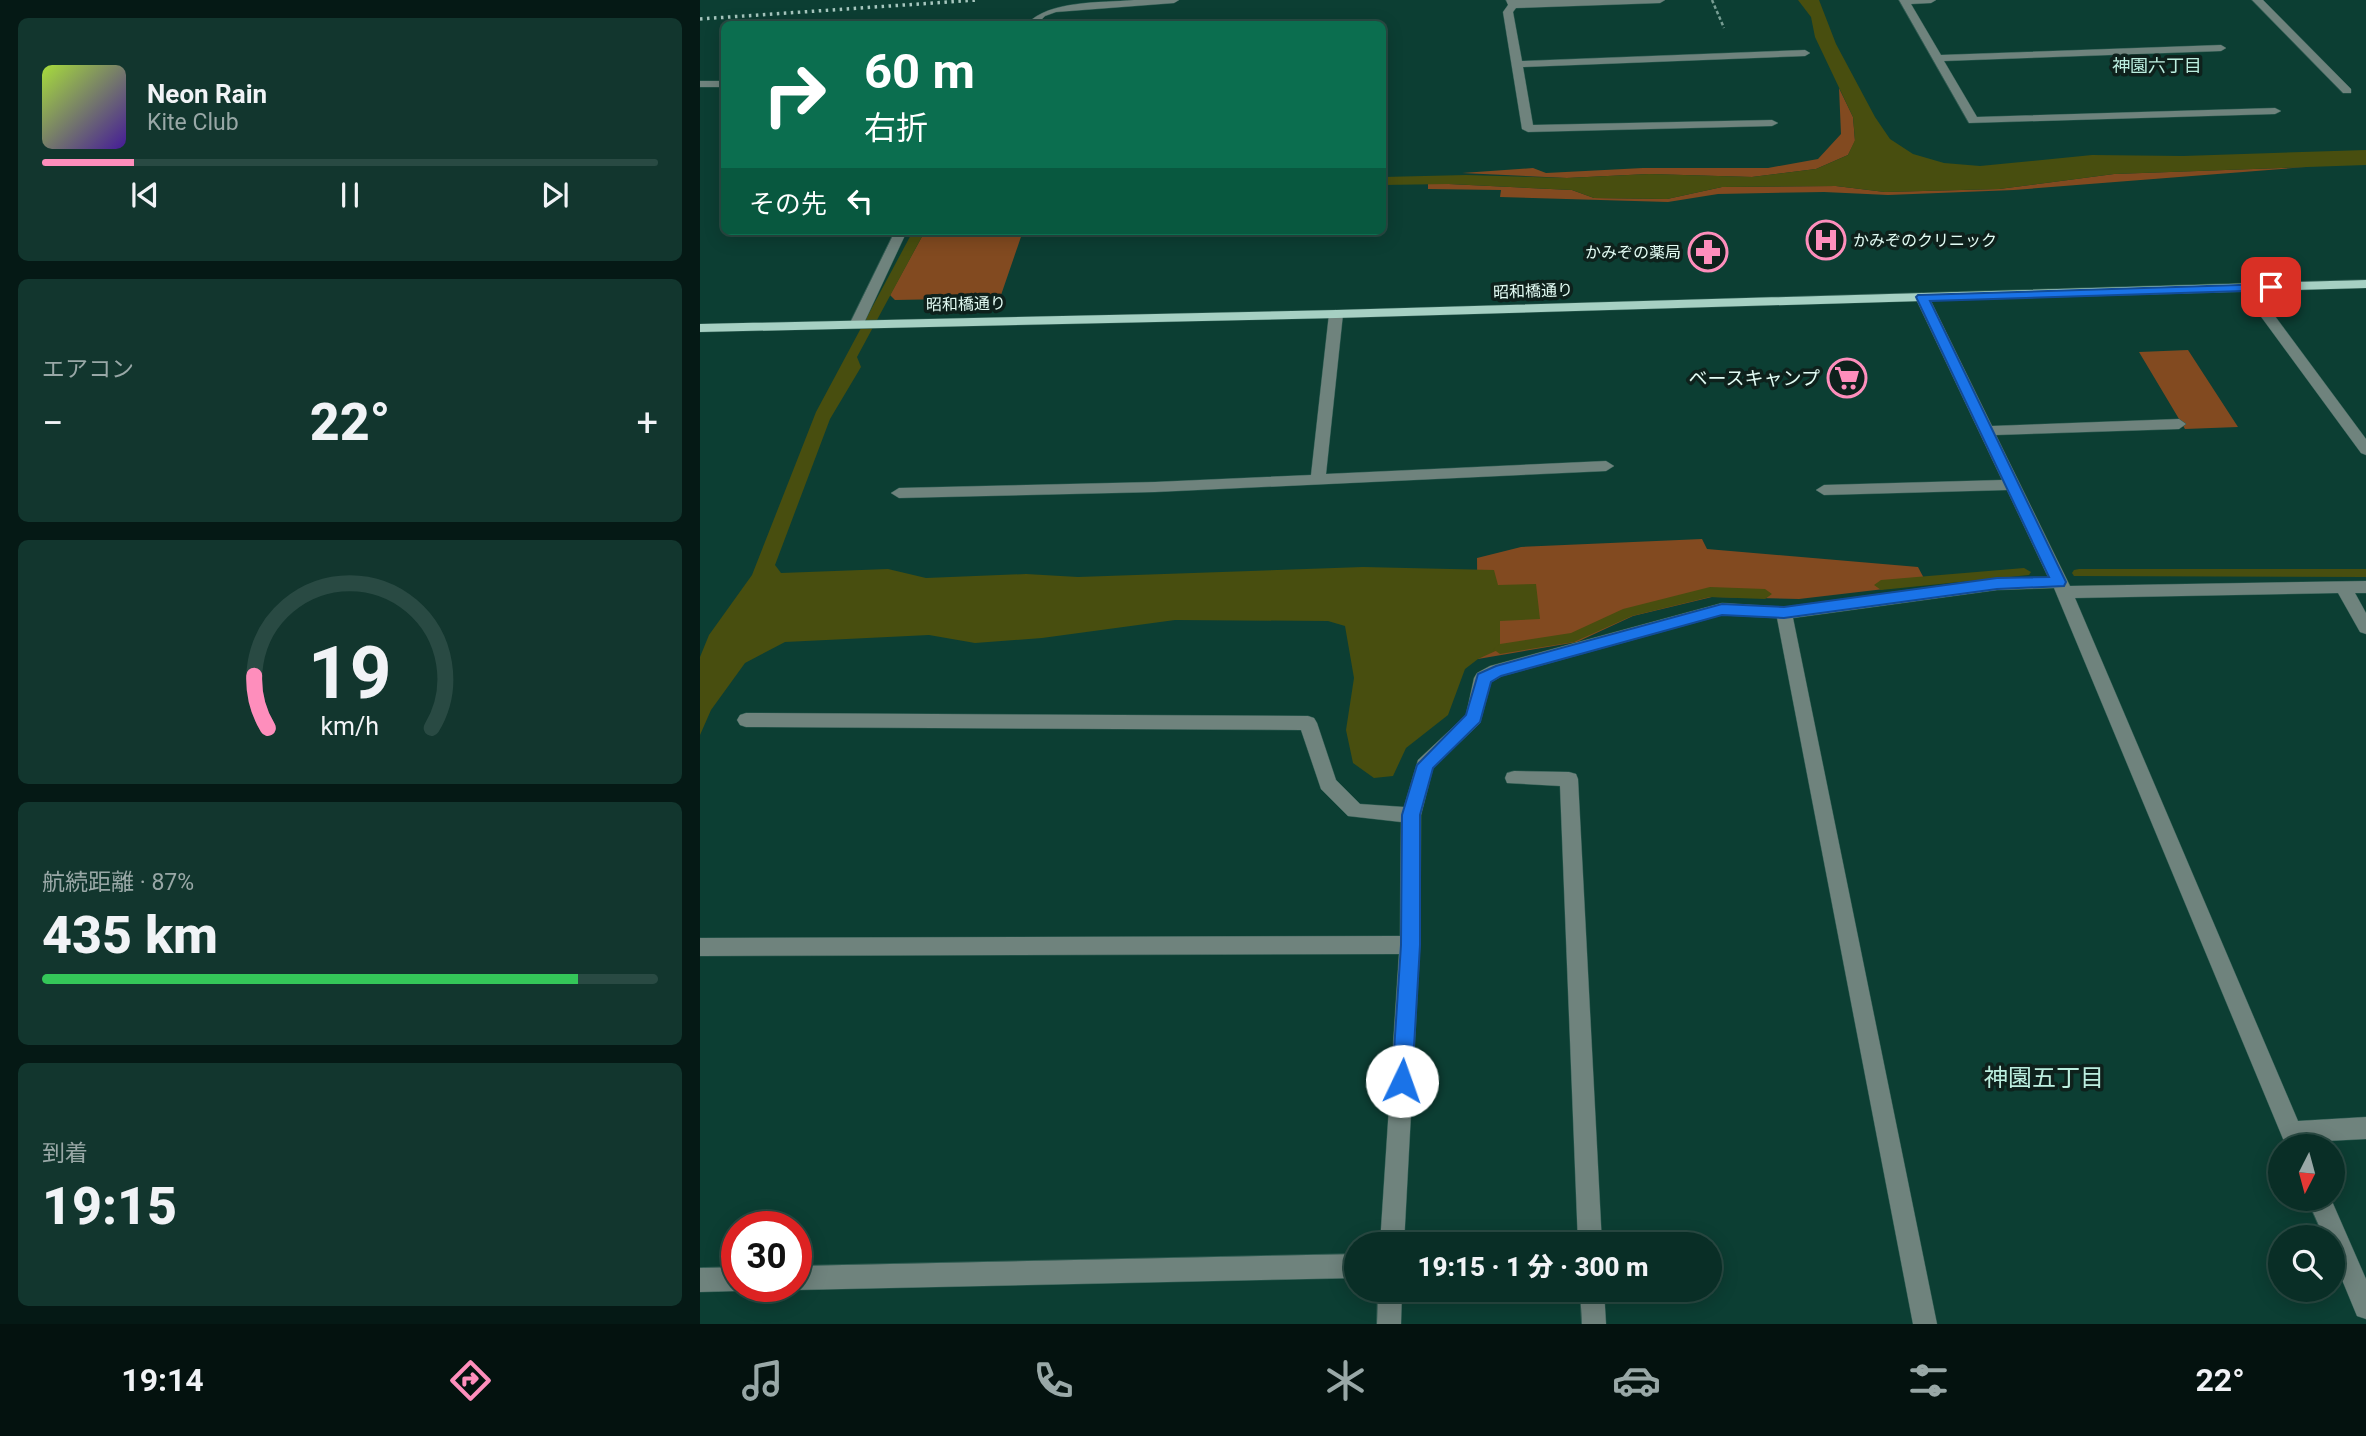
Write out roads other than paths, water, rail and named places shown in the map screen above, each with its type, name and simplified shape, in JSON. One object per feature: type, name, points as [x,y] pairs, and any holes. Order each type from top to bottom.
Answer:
[{"type":"main road","name":"昭和橋通り","points":[[700,328],[1336,314],[2366,284]]},
{"type":"street","points":[[1035,21],[1055,5],[1174,0]]},
{"type":"street","points":[[1660,0],[1512,3],[1508,12],[1528,129],[1772,123]]},
{"type":"street","points":[[1931,0],[1904,0],[1973,121],[2275,111]]},
{"type":"street","points":[[2257,0],[2347,92]]},
{"type":"street","points":[[1937,58],[2221,48]]},
{"type":"street","points":[[1517,64],[1805,53]]},
{"type":"street","points":[[700,85],[721,84]]},
{"type":"street","points":[[857,323],[899,235]]},
{"type":"street","points":[[2247,288],[2366,450]]},
{"type":"street","points":[[1922,297],[2061,587],[2291,1134]]},
{"type":"street","points":[[1318,480],[1336,314]]},
{"type":"street","points":[[1986,431],[2179,424]]},
{"type":"street","points":[[899,493],[1318,480],[1606,466]]},
{"type":"street","points":[[1824,490],[2012,485]]},
{"type":"street","points":[[1393,1232],[1410,945],[1411,815],[1425,765],[1474,718],[1483,678],[1496,671],[1722,609],[1784,613],[1997,583],[2061,587],[2366,587]]},
{"type":"street","points":[[2343,587],[2366,628]]},
{"type":"street","points":[[1784,613],[1925,1324]]},
{"type":"street","points":[[746,720],[1308,723],[1328,784],[1355,811],[1411,815]]},
{"type":"street","points":[[1514,778],[1569,779],[1589,1232]]},
{"type":"street","points":[[700,947],[1410,945]]},
{"type":"street","points":[[2326,1134],[2366,1128]]},
{"type":"street","points":[[2324,1211],[2366,1307]]},
{"type":"street","points":[[812,1278],[1344,1266]]},
{"type":"street","points":[[700,1280],[721,1279]]},
{"type":"street","points":[[1389,1324],[1390,1302]]},
{"type":"street","points":[[1593,1302],[1594,1324]]},
{"type":"waterway","points":[[1881,585],[2024,572]]},
{"type":"waterway","points":[[2079,573],[2366,573]]},
{"type":"waterway","points":[[1500,649],[1574,637],[1628,612],[1710,592],[1765,594]]},
{"type":"railway","points":[[700,19],[977,0]]},
{"type":"place","name":"かみぞのクリニック","points":[[1826,240]]},
{"type":"place","name":"かみぞの薬局","points":[[1708,252]]},
{"type":"place","name":"ベースキャンプ","points":[[1847,378]]},
{"type":"district","name":"神園六丁目","points":[[2157,65]]},
{"type":"district","name":"神園五丁目","points":[[2044,1078]]}]
